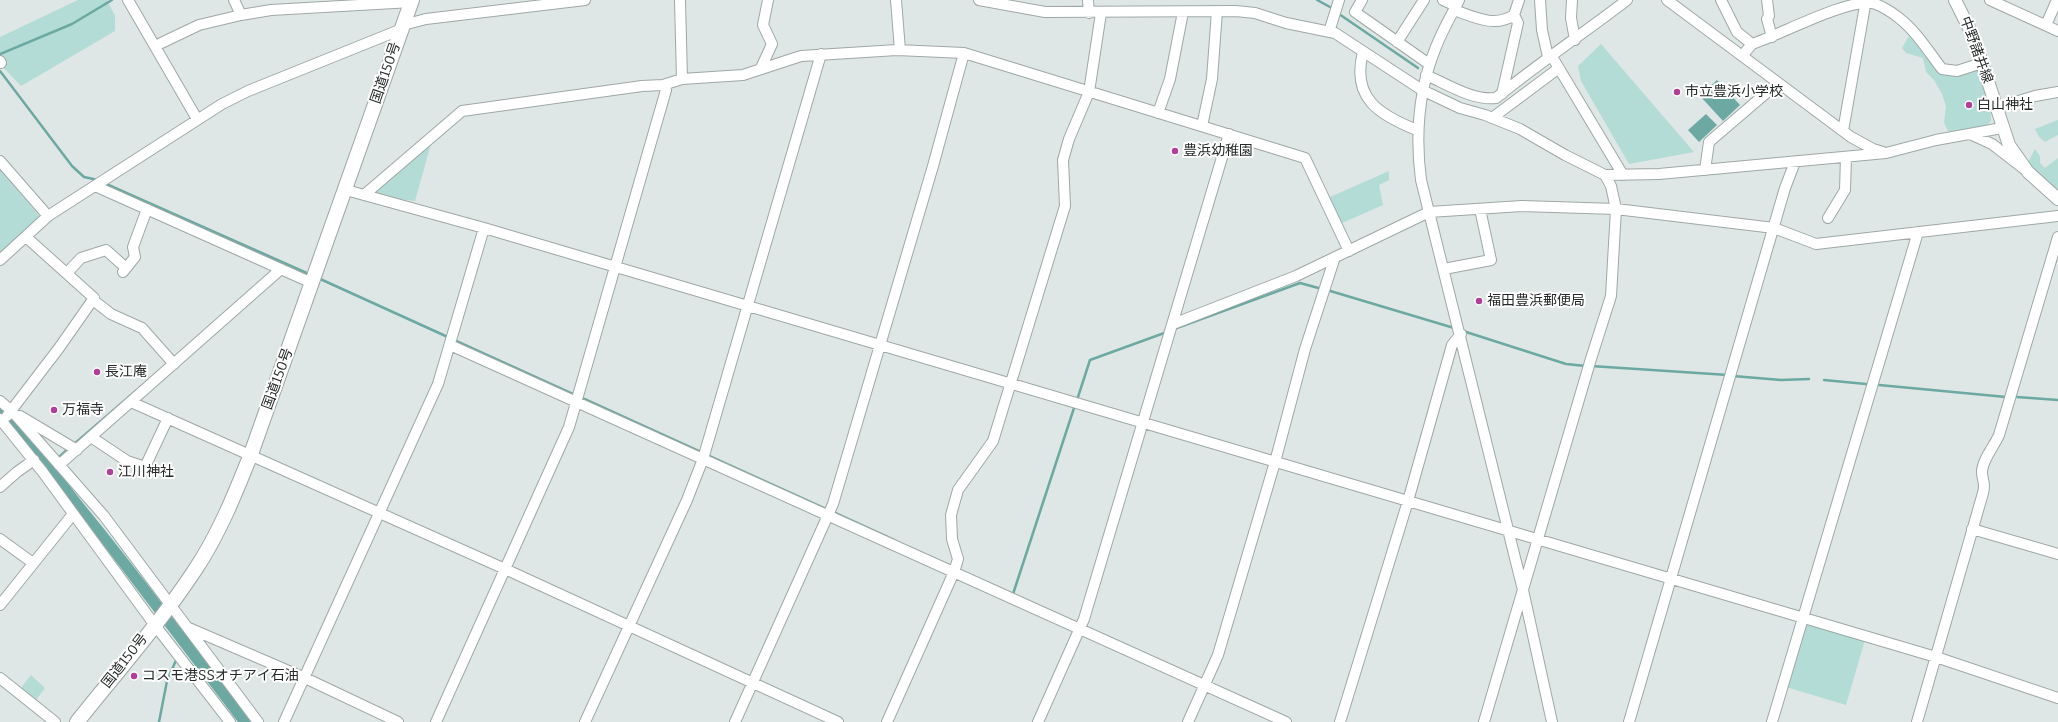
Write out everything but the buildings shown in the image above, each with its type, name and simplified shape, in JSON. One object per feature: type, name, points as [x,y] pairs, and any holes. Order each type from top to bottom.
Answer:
[{"type":"highway","name":"国道150号","points":[[77,722],[195,570],[215,537],[251,454],[412,1]]},
{"type":"main road","name":"中野諸井線","points":[[1955,0],[1973,36],[2002,128],[2014,155],[2028,172],[2058,198]]},
{"type":"street","points":[[128,0],[197,119]]},
{"type":"street","points":[[234,0],[241,15]]},
{"type":"street","points":[[0,260],[48,216],[197,119],[248,91],[403,27],[426,19],[585,0]]},
{"type":"street","points":[[680,0],[682,79]]},
{"type":"street","points":[[761,68],[772,44],[763,25],[768,0]]},
{"type":"street","points":[[896,0],[900,50]]},
{"type":"street","points":[[979,0],[1045,12],[1101,13],[1214,11],[1255,13],[1286,23],[1329,32],[1345,38],[1363,52],[1422,90],[1460,108],[1520,129],[1565,155],[1605,175],[1659,174],[1886,153],[2002,128]]},
{"type":"street","points":[[1088,0],[1089,13]]},
{"type":"street","points":[[1202,126],[1212,79],[1214,11],[1212,0]]},
{"type":"street","points":[[1329,32],[1339,0]]},
{"type":"street","points":[[1362,0],[1355,12],[1429,64]]},
{"type":"street","points":[[1397,42],[1424,0]]},
{"type":"street","points":[[1443,0],[1491,22],[1507,19],[1514,14],[1519,0]]},
{"type":"street","points":[[1540,0],[1542,30],[1550,56],[1559,68],[1622,175]]},
{"type":"street","points":[[1572,0],[1571,18],[1575,40]]},
{"type":"street","points":[[1426,75],[1474,96],[1489,99],[1496,98],[1550,56],[1575,40],[1627,0]]},
{"type":"street","points":[[1667,0],[1847,134],[1873,149],[1886,153]]},
{"type":"street","points":[[1721,0],[1736,32],[1752,44]]},
{"type":"street","points":[[1767,0],[1769,16],[1767,18],[1772,37]]},
{"type":"street","points":[[1990,0],[2007,4],[2058,31]]},
{"type":"street","points":[[2046,25],[2057,0]]},
{"type":"street","points":[[155,46],[199,25],[241,15],[271,10],[412,1]]},
{"type":"street","points":[[1742,56],[1752,44],[1844,6],[1866,2],[1874,4],[1899,18],[1919,39],[1942,69],[1957,72],[1982,63]]},
{"type":"street","points":[[1828,218],[1845,190],[1848,157],[1852,147],[1847,134],[1866,2]]},
{"type":"street","points":[[1456,5],[1429,64],[1422,90],[1418,130],[1421,180],[1461,334],[1523,590],[1552,722]]},
{"type":"street","points":[[1158,113],[1170,79],[1183,12]]},
{"type":"street","points":[[887,722],[954,572],[958,559],[952,539],[951,515],[958,490],[993,441],[1065,206],[1064,160],[1069,139],[1089,92],[1101,13]]},
{"type":"street","points":[[1502,94],[1518,23],[1514,14]]},
{"type":"street","points":[[364,195],[462,111],[642,86],[663,85],[682,79],[742,74],[801,56],[900,50],[964,53],[1305,158],[1349,251]]},
{"type":"street","points":[[1363,52],[1359,66],[1360,82],[1364,94],[1383,114],[1418,130]]},
{"type":"street","points":[[735,722],[828,516],[881,346],[964,53]]},
{"type":"street","points":[[585,722],[687,500],[703,459],[821,54]]},
{"type":"street","points":[[1492,118],[1559,68]]},
{"type":"street","points":[[1705,170],[1709,142],[1778,83]]},
{"type":"street","points":[[436,722],[569,427],[666,90],[663,85]]},
{"type":"street","points":[[1996,108],[2035,96],[2058,92]]},
{"type":"street","points":[[1038,722],[1081,629],[1228,134]]},
{"type":"street","points":[[1970,134],[1992,144],[2028,172]]},
{"type":"street","points":[[0,161],[48,216]]},
{"type":"street","points":[[1629,722],[1774,228],[1795,162]]},
{"type":"street","points":[[1484,722],[1611,296],[1616,209],[1611,186],[1605,175]]},
{"type":"street","points":[[95,186],[312,283]]},
{"type":"street","points":[[346,190],[484,228],[1143,424],[1672,578],[1936,657],[2058,698]]},
{"type":"street","points":[[1172,324],[1296,276],[1429,212],[1522,206],[1616,209],[1774,228],[1816,244],[2058,216]]},
{"type":"street","points":[[1444,269],[1491,260],[1480,208]]},
{"type":"street","points":[[67,273],[81,258],[106,250],[124,270],[135,257],[133,247],[147,209]]},
{"type":"street","points":[[284,722],[438,384],[484,228]]},
{"type":"street","points":[[1772,722],[1918,232]]},
{"type":"street","points":[[26,237],[94,298],[93,300],[111,314],[142,328],[174,364]]},
{"type":"street","points":[[1917,722],[1985,484],[1982,472],[1984,464],[1999,435],[2058,237]]},
{"type":"street","points":[[1188,722],[1218,655],[1275,462],[1305,349],[1335,258]]},
{"type":"street","points":[[59,465],[281,269]]},
{"type":"street","points":[[93,300],[12,411],[1,421],[34,460],[154,624],[230,722]]},
{"type":"street","points":[[1340,722],[1408,501],[1452,345],[1461,334]]},
{"type":"street","points":[[450,345],[1286,722]]},
{"type":"street","points":[[0,401],[12,411],[76,450]]},
{"type":"street","points":[[131,402],[251,454],[378,513],[754,682],[838,722]]},
{"type":"street","points":[[12,411],[104,516],[258,722]]},
{"type":"street","points":[[91,437],[126,461],[145,467],[168,418]]},
{"type":"street","points":[[0,487],[34,460]]},
{"type":"street","points":[[0,605],[73,514]]},
{"type":"street","points":[[1972,529],[2058,554]]},
{"type":"street","points":[[0,539],[33,564]]},
{"type":"street","points":[[187,628],[305,678],[398,722]]},
{"type":"street","points":[[0,678],[55,722]]},
{"type":"shaded area","points":[[78,0],[107,0],[115,16],[115,31],[21,86],[0,64],[0,37]]},
{"type":"shaded area","points":[[1909,36],[1919,39],[1942,69],[1973,66],[1989,87],[1991,121],[1980,132],[1948,131],[1944,123],[1946,106],[1942,94],[1934,80],[1926,72],[1923,58],[1906,53],[1902,48]]},
{"type":"shaded area","points":[[1601,44],[1694,152],[1629,164],[1581,81],[1578,66]]},
{"type":"shaded area","points":[[1717,80],[1740,105],[1723,121],[1700,96]]},
{"type":"shaded area","points":[[1706,114],[1717,125],[1699,142],[1688,130]]},
{"type":"shaded area","points":[[2058,120],[2058,135],[2045,142],[2039,137],[2035,129]]},
{"type":"shaded area","points":[[434,133],[415,201],[364,195]]},
{"type":"shaded area","points":[[2035,149],[2040,156],[2040,163],[2045,168],[2058,158],[2058,188],[2054,190],[2028,162]]},
{"type":"shaded area","points":[[0,170],[41,218],[0,254]]},
{"type":"shaded area","points":[[1389,171],[1389,180],[1379,185],[1383,205],[1340,224],[1330,197]]},
{"type":"shaded area","points":[[0,406],[23,428],[54,465],[147,584],[251,722],[238,722],[60,488],[0,415]]},
{"type":"shaded area","points":[[1805,624],[1865,640],[1846,705],[1786,687]]},
{"type":"shaded area","points":[[31,675],[45,688],[36,700],[20,689]]},
{"type":"waterway","points":[[0,54],[72,24],[112,0]]},
{"type":"waterway","points":[[1317,0],[1330,7]]},
{"type":"waterway","points":[[1339,14],[1418,68]]},
{"type":"waterway","points":[[0,71],[72,166],[84,177],[98,180]]},
{"type":"waterway","points":[[104,183],[309,274]]},
{"type":"waterway","points":[[318,278],[450,338]]},
{"type":"waterway","points":[[1174,329],[1300,283],[1322,289]]},
{"type":"waterway","points":[[1327,290],[1454,328]]},
{"type":"waterway","points":[[1463,331],[1566,364],[1586,366]]},
{"type":"waterway","points":[[1077,400],[1090,360],[1167,332]]},
{"type":"waterway","points":[[454,340],[575,395]]},
{"type":"waterway","points":[[1591,366],[1728,375]]},
{"type":"waterway","points":[[1733,376],[1781,380],[1809,379]]},
{"type":"waterway","points":[[1824,380],[1866,384]]},
{"type":"waterway","points":[[1879,385],[2006,397]]},
{"type":"waterway","points":[[73,445],[137,390]]},
{"type":"waterway","points":[[580,397],[703,453]]},
{"type":"waterway","points":[[2017,397],[2058,400]]},
{"type":"waterway","points":[[1013,594],[1075,405]]},
{"type":"waterway","points":[[58,458],[69,448]]},
{"type":"waterway","points":[[707,455],[828,510]]},
{"type":"waterway","points":[[833,512],[894,540]]},
{"type":"waterway","points":[[159,722],[167,681],[177,658]]},
{"type":"place","name":"市立豊浜小学校","points":[[1677,92]]},
{"type":"place","name":"白山神社","points":[[1969,105]]},
{"type":"place","name":"豊浜幼稚園","points":[[1175,151]]},
{"type":"place","name":"福田豊浜郵便局","points":[[1479,301]]},
{"type":"place","name":"長江庵","points":[[97,372]]},
{"type":"place","name":"万福寺","points":[[54,410]]},
{"type":"place","name":"江川神社","points":[[110,472]]},
{"type":"place","name":"コスモ港SSオチアイ石油","points":[[134,676]]}]
